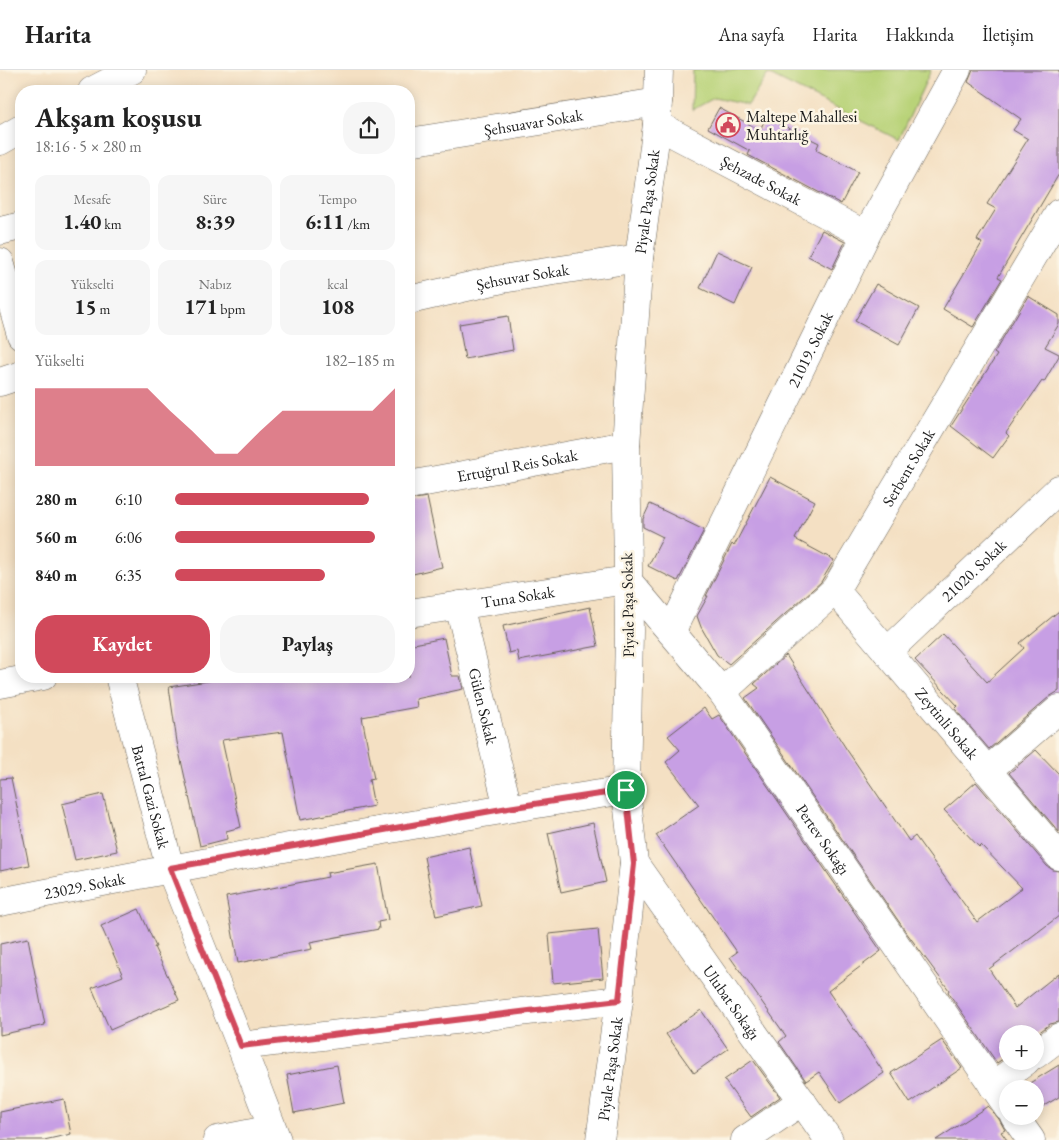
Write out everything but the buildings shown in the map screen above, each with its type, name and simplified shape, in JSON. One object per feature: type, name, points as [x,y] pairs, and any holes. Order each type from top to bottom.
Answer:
[{"type":"street","points":[[101,81],[132,70]]},
{"type":"street","name":"Piyale Paşa Sokak","points":[[600,1140],[619,1000],[634,864],[626,790],[629,631],[626,445],[639,258],[658,113],[659,70]]},
{"type":"street","name":"21019. Sokak","points":[[671,632],[866,235],[957,70]]},
{"type":"street","name":"Şehsuavar Sokak","points":[[415,141],[658,113]]},
{"type":"street","name":"Şehzade Sokak","points":[[658,113],[866,235]]},
{"type":"street","points":[[0,141],[15,132]]},
{"type":"street","name":"Serbent Sokak","points":[[722,692],[835,590],[1059,213]]},
{"type":"street","points":[[0,230],[15,227]]},
{"type":"street","name":"Şehsuvar Sokak","points":[[415,299],[502,279],[639,258]]},
{"type":"street","points":[[0,262],[15,315]]},
{"type":"street","points":[[0,382],[15,377]]},
{"type":"street","name":"Ertuğrul Reis Sokak","points":[[415,484],[626,445]]},
{"type":"street","name":"21020. Sokak","points":[[887,652],[1059,489]]},
{"type":"street","name":"Pertev Sokağı","points":[[627,580],[722,692],[999,1095]]},
{"type":"street","name":"Tuna Sokak","points":[[415,612],[627,580]]},
{"type":"street","name":"Zeytinli Sokak","points":[[835,590],[1059,856]]},
{"type":"street","name":"Gülen Sokak","points":[[458,604],[508,808]]},
{"type":"street","points":[[0,684],[15,681]]},
{"type":"street","name":"Battal Gazi Sokak","points":[[121,683],[170,868],[274,1134]]},
{"type":"street","points":[[987,771],[1059,709]]},
{"type":"street","name":"23029. Sokak","points":[[0,902],[170,868],[508,808],[626,790]]},
{"type":"street","name":"Ulubat Sokağı","points":[[634,864],[829,1140]]},
{"type":"street","points":[[241,1046],[619,1000]]},
{"type":"street","points":[[1044,1048],[1059,1037]]},
{"type":"street","points":[[745,1140],[802,1101]]},
{"type":"street","points":[[1020,1125],[1031,1140]]},
{"type":"street","points":[[217,1140],[274,1134]]},
{"type":"green space","points":[[693,70],[931,70],[899,140],[768,74],[748,105],[714,98],[692,110]]},
{"type":"place","name":"Maltepe Mahallesi Muhtarlığ","points":[[728,125]]},
{"type":"route","points":[[626,790],[634,864],[619,1000],[241,1046],[170,868],[508,808],[626,790]]}]
